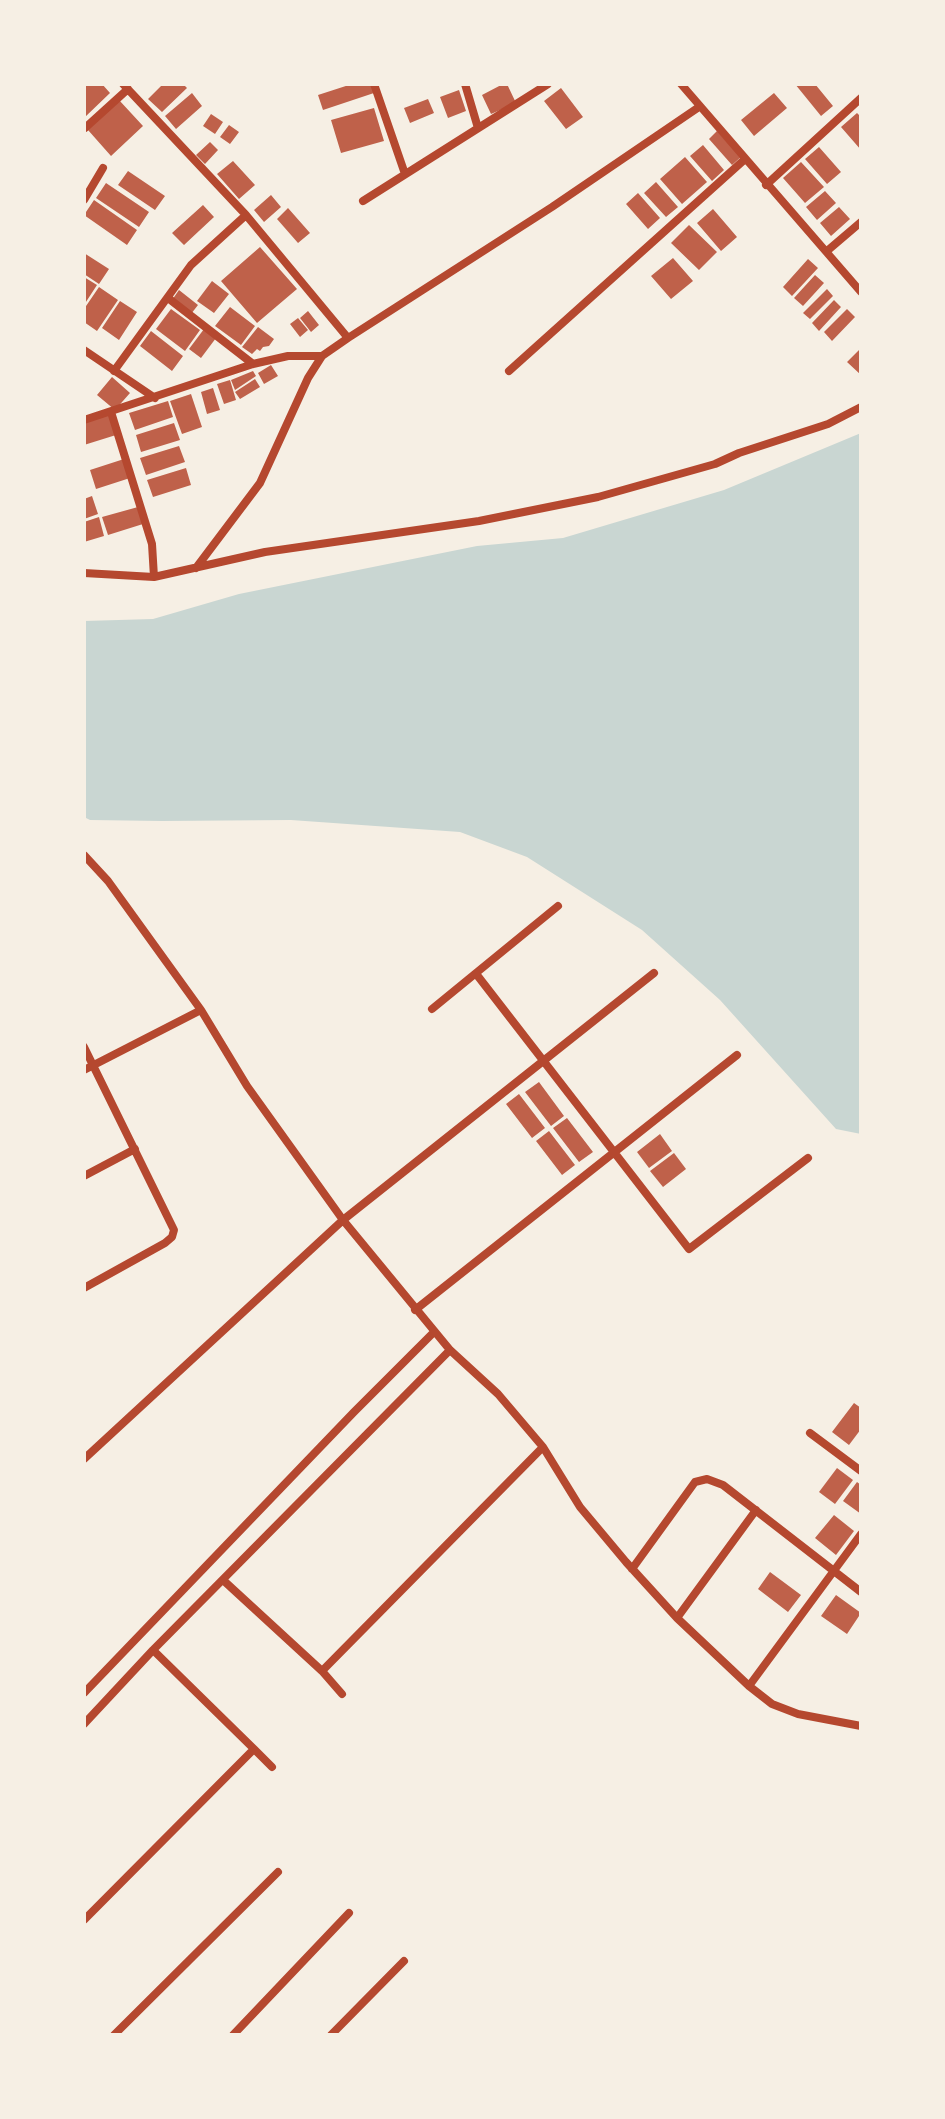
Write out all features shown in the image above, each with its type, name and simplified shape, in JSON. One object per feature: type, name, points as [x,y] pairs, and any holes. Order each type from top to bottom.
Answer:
[{"type":"street","points":[[374,84],[405,174]]},
{"type":"street","points":[[465,84],[478,128]]},
{"type":"street","points":[[363,201],[548,84]]},
{"type":"street","points":[[681,84],[861,292]]},
{"type":"street","points":[[85,128],[125,87],[246,215],[348,338]]},
{"type":"street","points":[[766,185],[861,98]]},
{"type":"street","points":[[196,568],[260,483],[308,378],[322,356],[552,207],[699,107]]},
{"type":"street","points":[[509,371],[744,160]]},
{"type":"street","points":[[84,200],[103,168]]},
{"type":"street","points":[[114,371],[191,265],[246,215]]},
{"type":"street","points":[[827,251],[861,222]]},
{"type":"street","points":[[168,298],[253,364]]},
{"type":"street","points":[[84,350],[155,398]]},
{"type":"street","points":[[84,420],[253,364],[288,356],[322,356]]},
{"type":"street","points":[[84,573],[154,577],[265,552],[479,521],[598,497],[715,464],[828,424],[861,407]]},
{"type":"street","points":[[111,412],[152,544],[154,577]]},
{"type":"street","points":[[84,855],[108,881],[201,1010],[247,1086],[343,1220],[434,1332],[498,1394],[543,1447],[580,1507],[632,1569],[677,1618],[772,1704],[798,1714],[861,1726]]},
{"type":"street","points":[[432,1009],[558,906]]},
{"type":"street","points":[[84,1459],[343,1220],[654,973]]},
{"type":"street","points":[[477,975],[689,1249],[808,1158]]},
{"type":"street","points":[[84,1070],[201,1010]]},
{"type":"street","points":[[84,1047],[174,1230],[172,1237],[84,1288]]},
{"type":"street","points":[[415,1310],[737,1055]]},
{"type":"street","points":[[84,1176],[135,1149]]},
{"type":"street","points":[[84,1693],[434,1332]]},
{"type":"street","points":[[84,1724],[153,1650],[450,1350]]},
{"type":"street","points":[[810,1433],[861,1471]]},
{"type":"street","points":[[322,1671],[543,1447]]},
{"type":"street","points":[[632,1569],[695,1482],[713,1479],[861,1592]]},
{"type":"street","points":[[677,1618],[756,1510]]},
{"type":"street","points":[[749,1686],[861,1534]]},
{"type":"street","points":[[223,1580],[322,1671],[342,1694]]},
{"type":"street","points":[[153,1650],[272,1767]]},
{"type":"street","points":[[84,1920],[254,1749]]},
{"type":"street","points":[[114,2035],[278,1872]]},
{"type":"street","points":[[233,2035],[349,1913]]},
{"type":"street","points":[[331,2035],[404,1961]]},
{"type":"shaded area","points":[[861,433],[861,1134],[836,1129],[720,1000],[642,930],[527,857],[460,832],[291,820],[90,820],[84,817],[84,621],[153,619],[239,594],[477,546],[563,538],[724,490]]},
{"type":"building","points":[[84,84],[102,84],[110,93],[84,118]]},
{"type":"building","points":[[163,84],[183,84],[187,88],[162,112],[148,99]]},
{"type":"building","points":[[352,84],[371,84],[374,93],[323,110],[318,95]]},
{"type":"building","points":[[507,84],[516,103],[491,114],[482,95]]},
{"type":"building","points":[[795,84],[815,84],[833,106],[821,116]]},
{"type":"building","points":[[561,88],[583,117],[566,129],[544,101]]},
{"type":"building","points":[[459,90],[466,111],[448,118],[440,97]]},
{"type":"building","points":[[192,93],[202,106],[176,129],[165,116]]},
{"type":"building","points":[[774,93],[787,108],[754,136],[741,120]]},
{"type":"building","points":[[428,99],[434,113],[410,123],[404,108]]},
{"type":"building","points":[[119,100],[143,126],[111,156],[88,130]]},
{"type":"building","points":[[374,108],[384,141],[341,153],[331,120]]},
{"type":"building","points":[[857,113],[861,117],[861,150],[841,127]]},
{"type":"building","points":[[211,114],[223,122],[215,134],[203,126]]},
{"type":"building","points":[[229,125],[239,132],[230,144],[220,137]]},
{"type":"building","points":[[717,131],[741,157],[732,165],[709,139]]},
{"type":"building","points":[[210,142],[218,150],[205,164],[196,155]]},
{"type":"building","points":[[703,145],[724,170],[712,181],[690,156]]},
{"type":"building","points":[[819,147],[841,172],[827,184],[805,159]]},
{"type":"building","points":[[685,157],[707,182],[682,204],[660,179]]},
{"type":"building","points":[[233,161],[255,185],[239,199],[217,174]]},
{"type":"building","points":[[801,162],[824,187],[805,203],[783,178]]},
{"type":"building","points":[[128,171],[165,196],[155,210],[118,185]]},
{"type":"building","points":[[656,182],[678,207],[666,217],[644,193]]},
{"type":"building","points":[[106,183],[149,212],[139,227],[96,198]]},
{"type":"building","points":[[825,191],[836,203],[817,220],[806,207]]},
{"type":"building","points":[[638,193],[660,218],[648,229],[626,204]]},
{"type":"building","points":[[271,195],[281,207],[264,222],[254,210]]},
{"type":"building","points":[[94,200],[137,230],[127,245],[84,215]]},
{"type":"building","points":[[203,205],[214,217],[184,245],[172,233]]},
{"type":"building","points":[[839,207],[850,219],[831,236],[820,223]]},
{"type":"building","points":[[288,208],[310,233],[298,243],[277,219]]},
{"type":"building","points":[[713,209],[737,237],[721,251],[697,223]]},
{"type":"building","points":[[689,225],[717,252],[699,270],[671,243]]},
{"type":"building","points":[[260,247],[297,289],[257,323],[221,281]]},
{"type":"building","points":[[84,253],[109,269],[99,284],[84,274]]},
{"type":"building","points":[[673,258],[693,281],[671,299],[651,276]]},
{"type":"building","points":[[808,259],[818,268],[792,296],[783,287]]},
{"type":"building","points":[[815,275],[824,283],[803,306],[794,298]]},
{"type":"building","points":[[84,277],[97,285],[84,305]]},
{"type":"building","points":[[212,281],[229,294],[214,313],[197,301]]},
{"type":"building","points":[[99,287],[118,300],[97,331],[84,322],[84,309]]},
{"type":"building","points":[[827,289],[833,296],[810,319],[803,313]]},
{"type":"building","points":[[179,290],[198,305],[191,314],[172,300]]},
{"type":"building","points":[[834,300],[841,307],[819,331],[812,323]]},
{"type":"building","points":[[120,301],[137,312],[119,340],[102,328]]},
{"type":"building","points":[[230,307],[255,326],[241,345],[215,326]]},
{"type":"building","points":[[171,309],[200,330],[185,351],[156,329]]},
{"type":"building","points":[[847,309],[855,317],[832,341],[824,332]]},
{"type":"building","points":[[308,311],[319,325],[311,332],[300,318]]},
{"type":"building","points":[[298,318],[308,330],[300,337],[290,324]]},
{"type":"building","points":[[258,327],[274,339],[269,346],[252,354],[242,347]]},
{"type":"building","points":[[204,329],[216,338],[201,358],[189,349]]},
{"type":"building","points":[[151,331],[183,356],[172,371],[140,346]]},
{"type":"building","points":[[861,348],[861,375],[847,362]]},
{"type":"building","points":[[271,365],[278,376],[264,384],[258,373]]},
{"type":"building","points":[[253,371],[256,376],[235,390],[231,380]]},
{"type":"building","points":[[112,377],[130,393],[115,410],[97,395]]},
{"type":"building","points":[[255,379],[260,387],[240,399],[235,392]]},
{"type":"building","points":[[230,380],[236,400],[224,404],[217,384]]},
{"type":"building","points":[[213,388],[220,410],[207,414],[201,392]]},
{"type":"building","points":[[191,394],[202,427],[182,434],[170,401]]},
{"type":"building","points":[[168,401],[173,417],[135,430],[129,413]]},
{"type":"building","points":[[109,415],[116,435],[84,445],[84,423]]},
{"type":"building","points":[[174,423],[180,440],[141,452],[136,435]]},
{"type":"building","points":[[179,446],[185,462],[146,475],[140,458]]},
{"type":"building","points":[[124,459],[130,478],[96,489],[90,470]]},
{"type":"building","points":[[186,468],[191,485],[153,497],[147,480]]},
{"type":"building","points":[[92,496],[98,514],[84,519],[84,499]]},
{"type":"building","points":[[138,507],[143,524],[108,535],[102,517]]},
{"type":"building","points":[[99,517],[104,536],[84,542],[84,522]]},
{"type":"building","points":[[539,1082],[564,1116],[551,1126],[525,1092]]},
{"type":"building","points":[[519,1094],[545,1128],[532,1138],[506,1104]]},
{"type":"building","points":[[567,1118],[593,1152],[579,1162],[553,1128]]},
{"type":"building","points":[[549,1131],[575,1165],[562,1175],[536,1141]]},
{"type":"building","points":[[660,1134],[672,1151],[649,1168],[637,1152]]},
{"type":"building","points":[[674,1153],[686,1169],[663,1187],[650,1171]]},
{"type":"building","points":[[854,1403],[861,1408],[861,1429],[849,1445],[832,1432]]},
{"type":"building","points":[[837,1468],[853,1480],[835,1504],[819,1492]]},
{"type":"building","points":[[857,1482],[861,1485],[861,1514],[843,1501]]},
{"type":"building","points":[[834,1515],[854,1531],[836,1555],[815,1538]]},
{"type":"building","points":[[770,1572],[801,1595],[788,1612],[758,1589]]},
{"type":"building","points":[[836,1595],[861,1613],[847,1634],[821,1616]]}]
